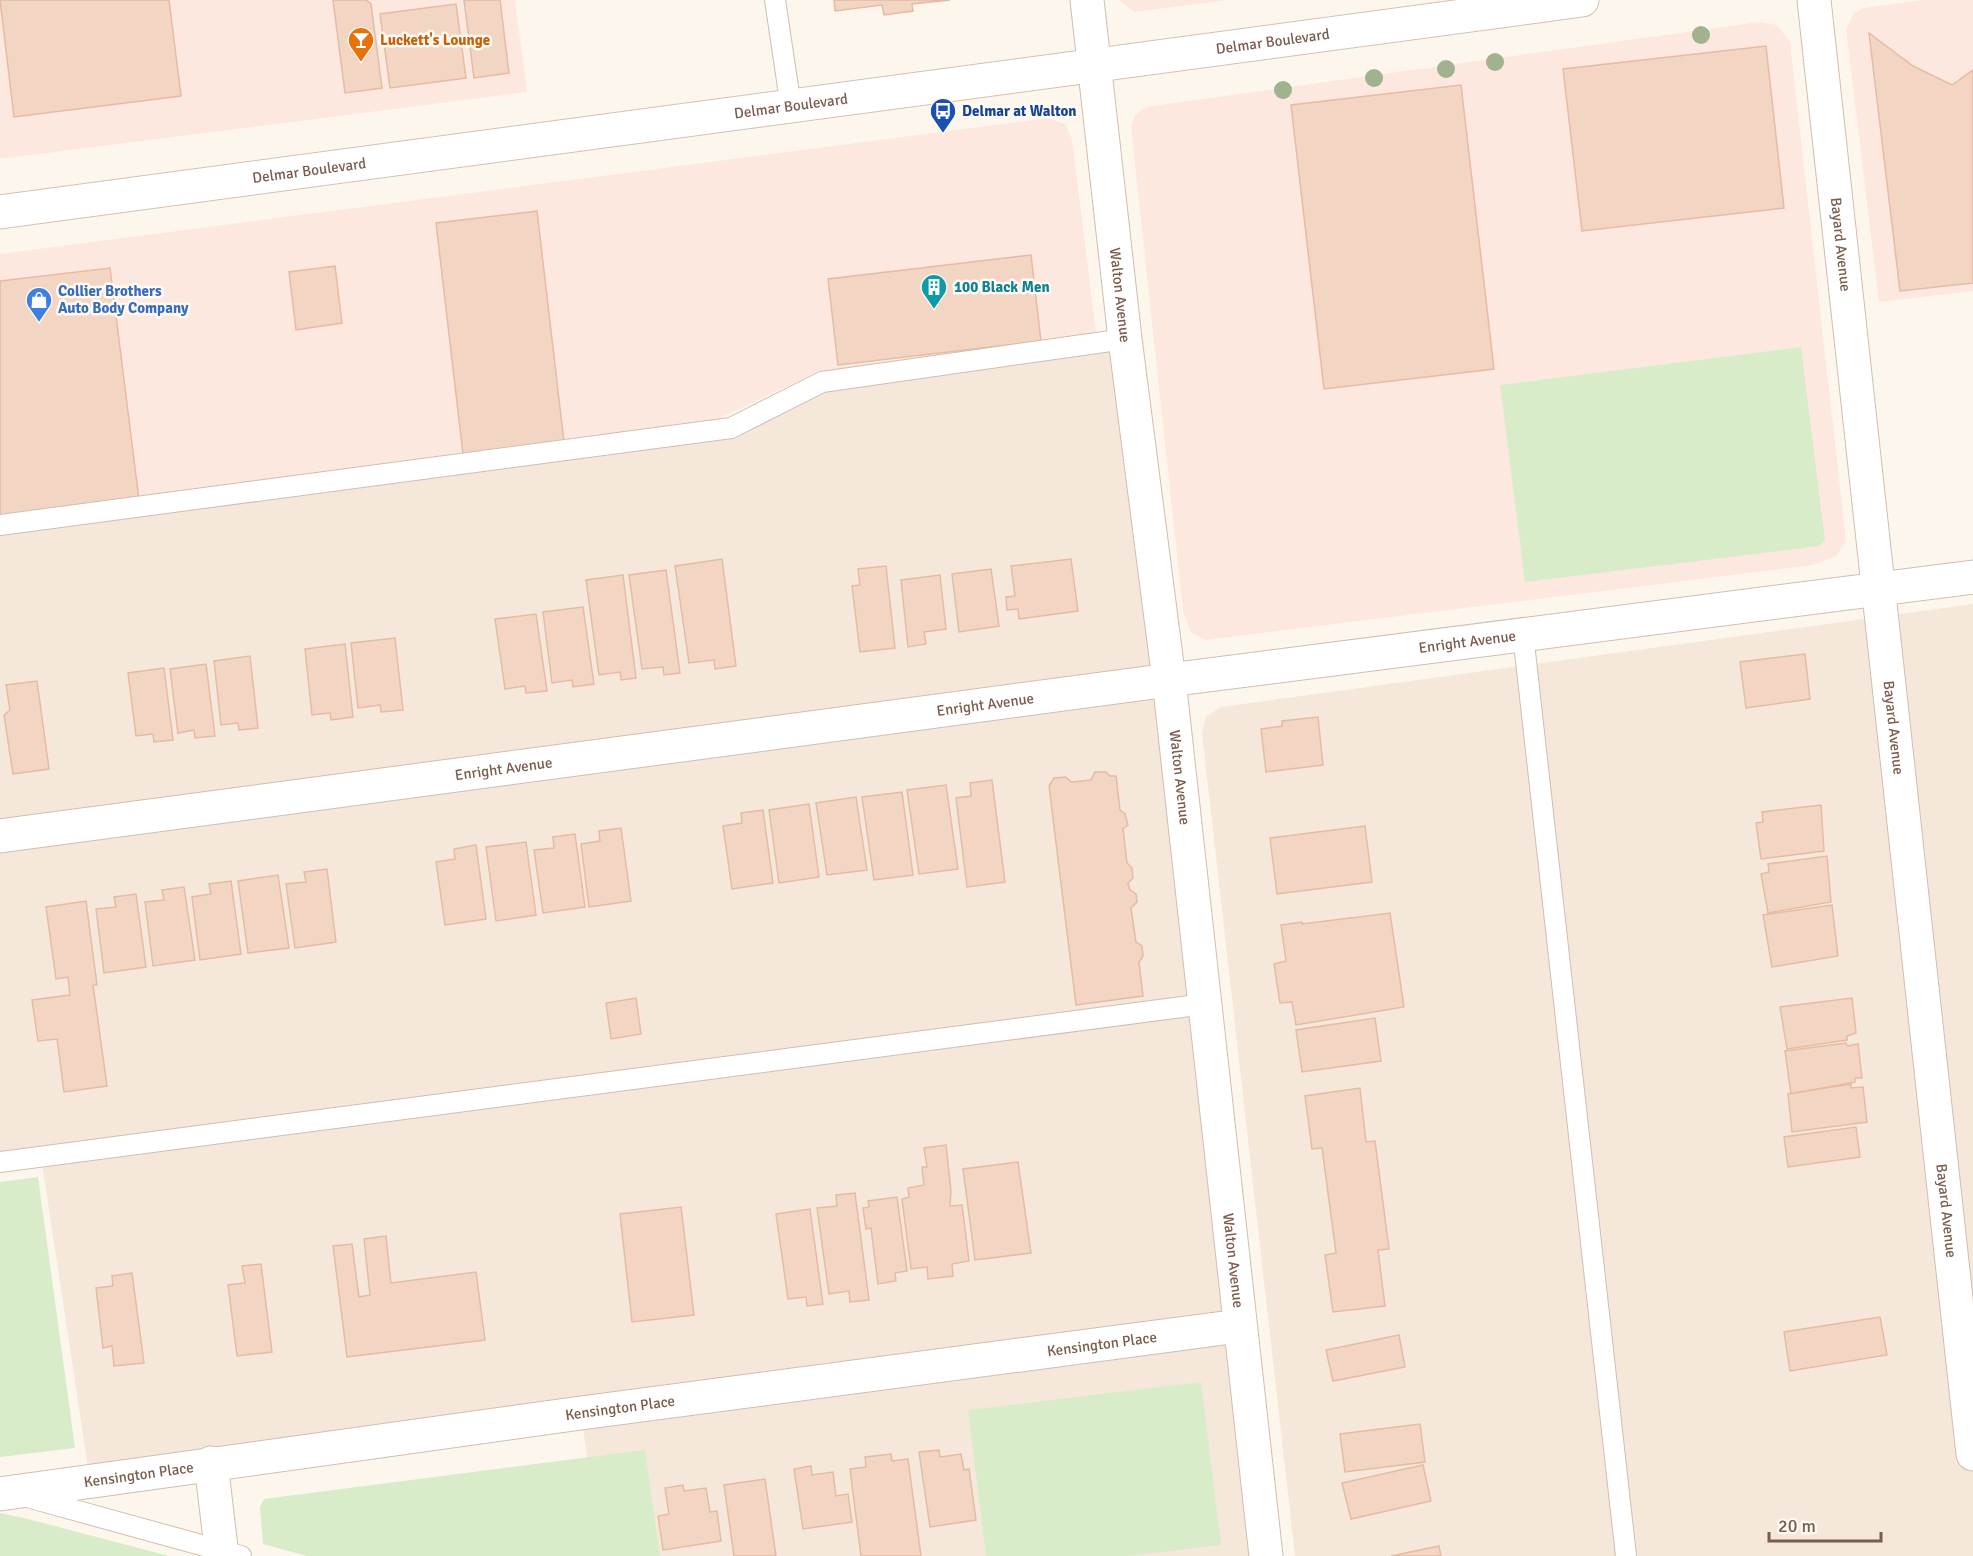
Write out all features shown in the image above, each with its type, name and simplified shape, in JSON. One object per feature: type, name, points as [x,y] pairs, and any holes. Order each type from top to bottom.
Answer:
[{"type":"street","name":"Walton Avenue","points":[[1087,0],[1125,339],[1169,680],[1266,1556]]},
{"type":"street","name":"Delmar Boulevard","points":[[0,212],[791,108],[1582,0]]},
{"type":"street","name":"Bayard Avenue","points":[[1814,0],[1973,1455]]},
{"type":"street","name":"Enright Avenue","points":[[0,836],[1169,680],[1973,577]]},
{"type":"street","name":"Kensington Place","points":[[4,1492],[1239,1326]]},
{"type":"street","points":[[211,1463],[228,1554]]},
{"type":"lane","points":[[775,0],[791,108]]},
{"type":"lane","points":[[0,525],[731,428],[822,382],[1125,339]]},
{"type":"lane","points":[[1523,634],[1626,1556]]},
{"type":"lane","points":[[0,1162],[1205,1004]]},
{"type":"lane","points":[[4,1492],[228,1554]]},
{"type":"shaded area","points":[[0,0],[515,0],[527,92],[0,159]]},
{"type":"shaded area","points":[[1119,0],[1228,0],[1134,12]]},
{"type":"shaded area","points":[[1923,0],[1973,0],[1973,291],[1879,302],[1846,29],[1854,13],[1864,8]]},
{"type":"shaded area","points":[[1759,22],[1777,25],[1790,42],[1846,541],[1836,556],[1813,565],[1206,640],[1191,633],[1183,611],[1131,127],[1135,115],[1146,107]]},
{"type":"shaded area","points":[[1049,118],[1065,124],[1072,139],[1096,333],[811,375],[718,419],[0,517],[0,254]]},
{"type":"shaded area","points":[[1125,339],[1266,1556],[601,1556],[581,1413],[90,1481],[41,1157],[0,1162],[0,525],[731,428],[822,382]]},
{"type":"shaded area","points":[[1973,604],[1973,1556],[1295,1556],[1202,733],[1206,717],[1221,707]]},
{"type":"green space","points":[[1801,347],[1825,540],[1820,546],[1525,582],[1500,385]]},
{"type":"green space","points":[[38,1177],[75,1448],[0,1457],[0,1182]]},
{"type":"green space","points":[[1201,1382],[1221,1545],[1128,1556],[986,1556],[968,1410]]},
{"type":"green space","points":[[645,1450],[660,1556],[307,1556],[263,1544],[260,1507],[264,1499]]},
{"type":"green space","points":[[0,1513],[24,1518],[169,1556],[0,1556]]},
{"type":"building","points":[[0,0],[169,0],[181,96],[14,117]]},
{"type":"building","points":[[333,0],[366,0],[371,4],[382,88],[345,93]]},
{"type":"building","points":[[464,0],[500,0],[509,73],[474,78]]},
{"type":"building","points":[[834,0],[950,0],[912,4],[913,11],[884,15],[882,5],[835,11]]},
{"type":"building","points":[[456,4],[466,78],[390,88],[380,14]]},
{"type":"building","points":[[1869,33],[1913,66],[1952,85],[1973,70],[1973,283],[1900,291]]},
{"type":"building","points":[[1766,46],[1784,208],[1582,231],[1563,69]]},
{"type":"building","points":[[1461,85],[1494,369],[1324,389],[1291,105]]},
{"type":"building","points":[[537,211],[564,442],[463,454],[436,223]]},
{"type":"building","name":"100 Black Men","points":[[1031,255],[1041,341],[838,365],[828,279]]},
{"type":"building","points":[[335,266],[342,323],[296,330],[289,272]]},
{"type":"building","points":[[110,268],[139,500],[0,517],[0,281]]},
{"type":"building","points":[[722,559],[736,666],[715,669],[714,660],[689,663],[675,566]]},
{"type":"building","points":[[1071,559],[1078,611],[1019,619],[1018,609],[1007,610],[1006,597],[1015,596],[1011,566]]},
{"type":"building","points":[[886,566],[895,648],[860,652],[852,586],[860,585],[858,569]]},
{"type":"building","points":[[991,569],[999,626],[959,632],[952,574]]},
{"type":"building","points":[[666,570],[680,673],[664,675],[663,667],[642,669],[629,575]]},
{"type":"building","points":[[623,575],[636,678],[621,680],[620,672],[599,675],[586,580]]},
{"type":"building","points":[[940,575],[946,629],[924,632],[926,644],[908,647],[901,580]]},
{"type":"building","points":[[583,607],[594,684],[573,687],[572,680],[552,683],[543,612]]},
{"type":"building","points":[[536,614],[547,691],[526,693],[525,686],[505,689],[495,619]]},
{"type":"building","points":[[395,638],[403,710],[381,712],[380,705],[358,708],[351,643]]},
{"type":"building","points":[[345,644],[353,717],[331,720],[330,713],[312,715],[305,649]]},
{"type":"building","points":[[1805,654],[1810,699],[1746,708],[1740,662]]},
{"type":"building","points":[[250,656],[258,728],[239,730],[238,723],[221,725],[214,661]]},
{"type":"building","points":[[206,664],[215,736],[195,738],[194,730],[178,733],[170,669]]},
{"type":"building","points":[[164,668],[173,740],[154,742],[153,734],[136,736],[128,673]]},
{"type":"building","points":[[37,681],[49,769],[13,774],[4,715],[10,710],[6,685]]},
{"type":"building","points":[[1318,717],[1323,765],[1266,772],[1261,729],[1282,726],[1282,721]]},
{"type":"building","points":[[1095,772],[1106,772],[1110,776],[1116,776],[1120,810],[1125,814],[1128,825],[1123,829],[1127,863],[1132,868],[1133,878],[1128,883],[1130,890],[1136,894],[1137,902],[1131,908],[1136,942],[1142,946],[1143,956],[1139,962],[1143,996],[1076,1005],[1049,786],[1054,778],[1066,777],[1071,782],[1091,780]]},
{"type":"building","points":[[992,780],[1005,882],[967,887],[956,798],[971,796],[970,783]]},
{"type":"building","points":[[946,785],[958,869],[919,874],[907,790]]},
{"type":"building","points":[[902,792],[913,875],[874,880],[862,797]]},
{"type":"building","points":[[856,797],[867,870],[827,875],[816,803]]},
{"type":"building","points":[[809,804],[819,877],[779,883],[769,810]]},
{"type":"building","points":[[1821,805],[1824,851],[1761,859],[1756,823],[1763,822],[1762,812]]},
{"type":"building","points":[[763,810],[773,883],[732,889],[723,826],[742,823],[741,813]]},
{"type":"building","points":[[1365,826],[1372,882],[1277,894],[1270,838]]},
{"type":"building","points":[[621,828],[631,901],[589,907],[581,844],[600,841],[599,831]]},
{"type":"building","points":[[575,834],[585,907],[543,913],[534,850],[554,848],[553,837]]},
{"type":"building","points":[[526,842],[536,915],[496,921],[486,847]]},
{"type":"building","points":[[476,845],[486,919],[445,925],[436,862],[455,859],[454,849]]},
{"type":"building","points":[[1827,856],[1831,902],[1768,913],[1761,874],[1769,872],[1768,864]]},
{"type":"building","points":[[327,869],[336,942],[295,948],[286,884],[306,882],[304,872]]},
{"type":"building","points":[[278,875],[289,948],[248,953],[238,881]]},
{"type":"building","points":[[231,881],[241,954],[200,960],[192,897],[211,894],[209,884]]},
{"type":"building","points":[[184,887],[195,960],[153,966],[145,902],[164,900],[162,890]]},
{"type":"building","points":[[136,894],[146,967],[104,973],[96,909],[116,907],[114,897]]},
{"type":"building","points":[[86,901],[97,985],[93,985],[107,1086],[64,1092],[57,1039],[38,1041],[32,1000],[70,995],[68,977],[56,979],[46,907]]},
{"type":"building","points":[[1832,905],[1838,956],[1772,967],[1763,915]]},
{"type":"building","points":[[1390,913],[1404,1007],[1296,1025],[1292,1002],[1280,1003],[1274,964],[1286,961],[1281,925]]},
{"type":"building","points":[[636,998],[641,1034],[611,1039],[606,1003]]},
{"type":"building","points":[[1852,998],[1856,1033],[1847,1036],[1847,1040],[1787,1049],[1780,1007]]},
{"type":"building","points":[[1375,1018],[1381,1061],[1302,1072],[1296,1030]]},
{"type":"building","points":[[1846,1043],[1847,1046],[1858,1044],[1862,1078],[1855,1078],[1855,1082],[1791,1094],[1785,1051]]},
{"type":"building","points":[[1851,1084],[1851,1088],[1863,1087],[1867,1122],[1792,1132],[1788,1094]]},
{"type":"building","points":[[1360,1088],[1366,1142],[1375,1141],[1389,1249],[1378,1250],[1385,1306],[1333,1312],[1325,1255],[1336,1253],[1322,1148],[1312,1149],[1305,1096]]},
{"type":"building","points":[[1856,1127],[1860,1157],[1788,1167],[1784,1137]]},
{"type":"building","points":[[946,1145],[951,1191],[950,1206],[962,1205],[969,1261],[952,1264],[953,1276],[928,1279],[927,1267],[911,1269],[902,1199],[909,1197],[908,1188],[924,1185],[922,1167],[927,1167],[924,1148]]},
{"type":"building","points":[[1018,1162],[1031,1253],[975,1260],[963,1169]]},
{"type":"building","points":[[855,1193],[869,1300],[850,1302],[849,1291],[829,1294],[817,1208],[837,1206],[836,1195]]},
{"type":"building","points":[[897,1197],[907,1271],[895,1273],[896,1281],[878,1284],[871,1228],[866,1229],[863,1208],[869,1207],[868,1201]]},
{"type":"building","points":[[681,1207],[694,1315],[632,1322],[620,1214]]},
{"type":"building","points":[[810,1209],[823,1304],[807,1306],[806,1297],[788,1299],[776,1214]]},
{"type":"building","points":[[386,1236],[391,1283],[476,1272],[485,1340],[347,1357],[333,1246],[352,1244],[359,1297],[370,1295],[364,1239]]},
{"type":"building","points":[[261,1264],[272,1352],[237,1356],[228,1285],[245,1283],[242,1266]]},
{"type":"building","points":[[132,1273],[144,1363],[114,1366],[112,1346],[103,1348],[96,1288],[113,1286],[112,1276]]},
{"type":"building","points":[[1880,1317],[1887,1355],[1790,1371],[1784,1332]]},
{"type":"building","points":[[1399,1335],[1405,1367],[1333,1381],[1326,1350]]},
{"type":"building","points":[[1420,1424],[1425,1462],[1345,1472],[1340,1434]]},
{"type":"building","points":[[939,1450],[940,1457],[961,1454],[964,1470],[969,1469],[976,1520],[930,1527],[919,1452]]},
{"type":"building","points":[[891,1454],[892,1461],[908,1459],[921,1556],[861,1556],[850,1469],[866,1467],[865,1457]]},
{"type":"building","points":[[1423,1465],[1431,1501],[1351,1519],[1342,1483]]},
{"type":"building","points":[[811,1466],[812,1475],[833,1472],[836,1496],[848,1494],[852,1522],[803,1529],[794,1469]]},
{"type":"building","points":[[765,1479],[776,1556],[734,1556],[724,1485]]},
{"type":"building","points":[[683,1485],[684,1491],[706,1488],[710,1512],[717,1511],[721,1541],[663,1550],[658,1516],[669,1514],[665,1488]]},
{"type":"building","points":[[1439,1546],[1441,1556],[1391,1556]]},
{"type":"place","name":"Luckett's Lounge","points":[[361,63]]},
{"type":"place","name":"Delmar at Walton","points":[[943,134]]},
{"type":"place","name":"100 Black Men","points":[[934,310]]},
{"type":"place","name":"Collier Brothers Auto Body Company","points":[[39,323]]}]
